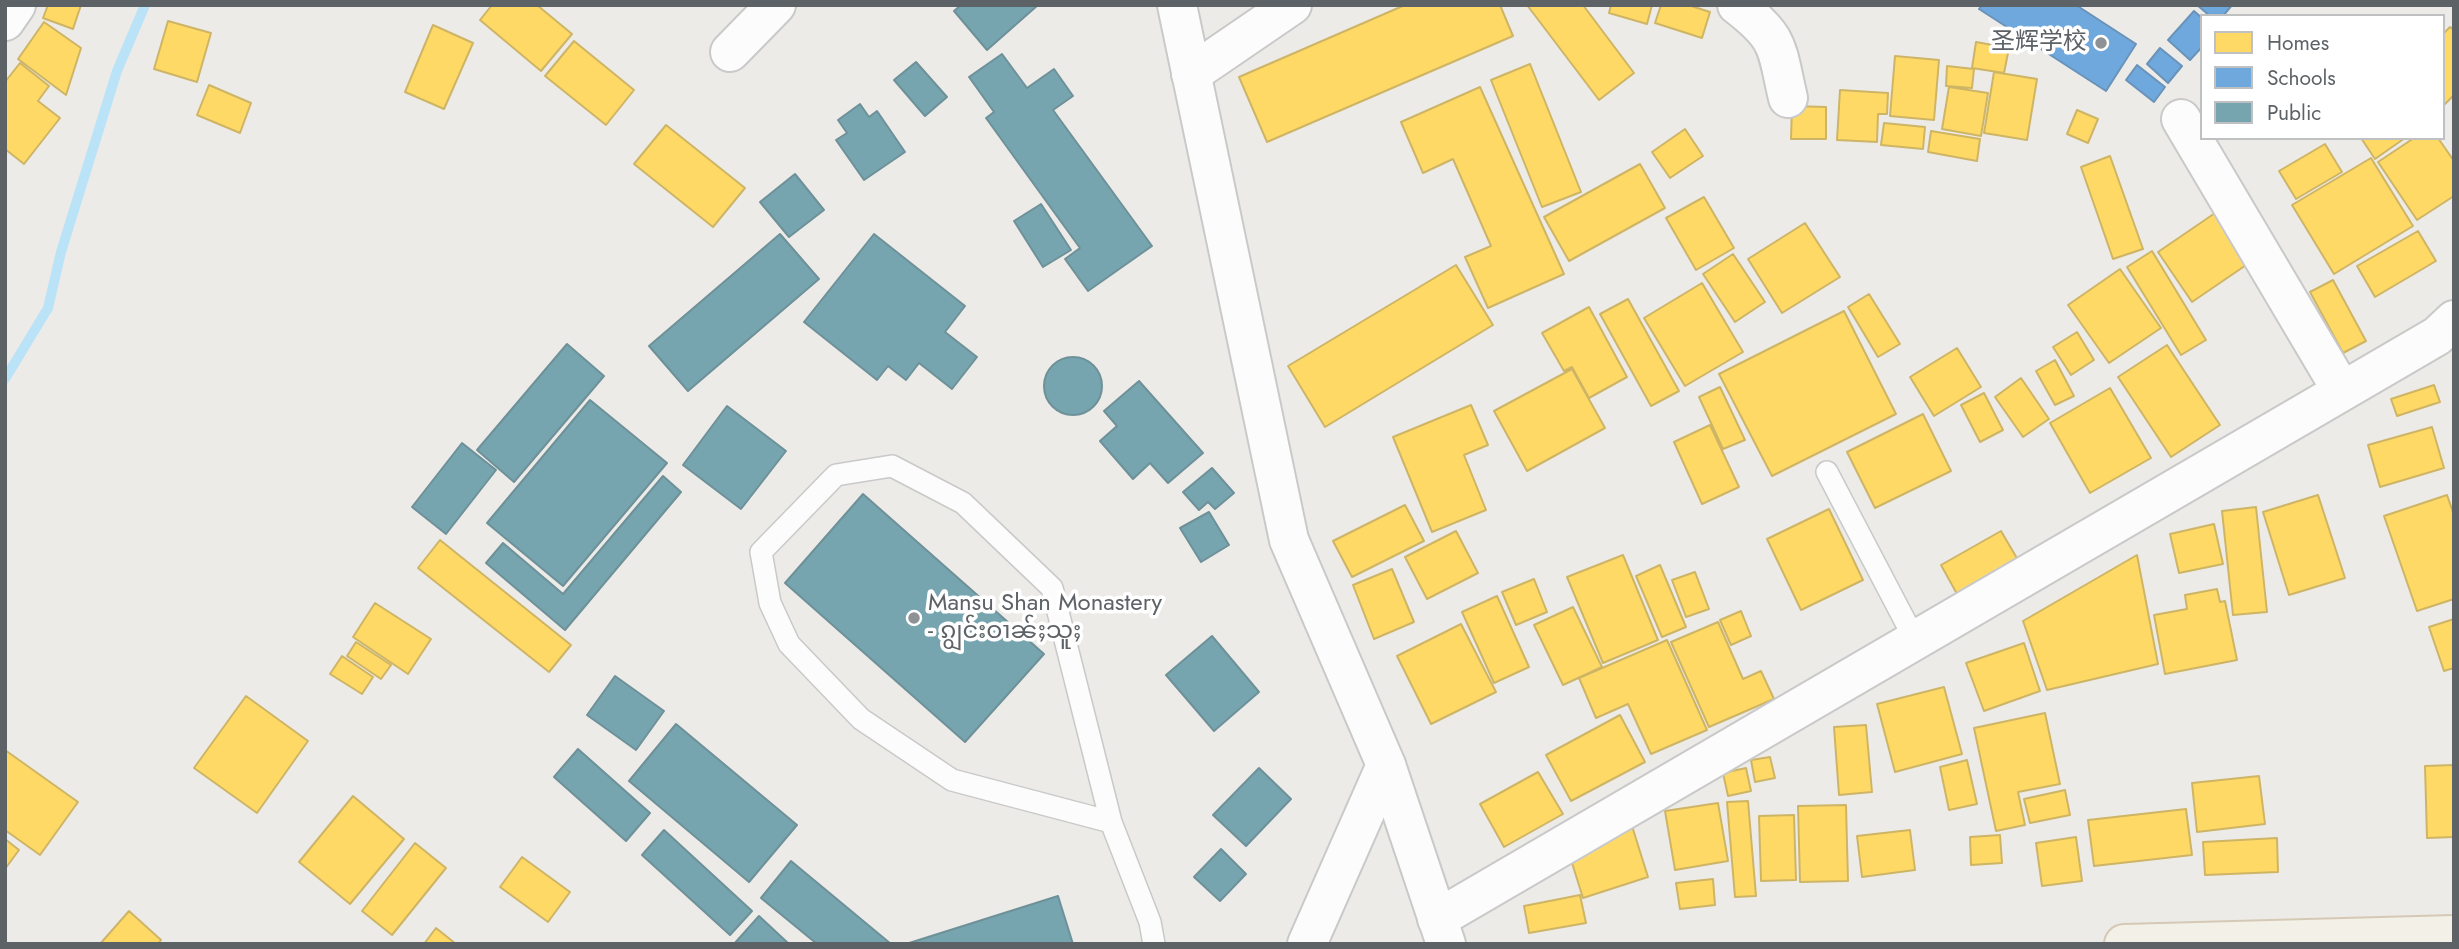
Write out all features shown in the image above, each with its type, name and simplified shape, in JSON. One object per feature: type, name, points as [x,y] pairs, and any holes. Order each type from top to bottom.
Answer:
[{"type":"main road","points":[[2124,944],[2454,936]]},
{"type":"street","points":[[5,21],[16,5]]},
{"type":"street","points":[[730,52],[776,5]]},
{"type":"street","points":[[1177,5],[1289,540],[1386,765],[1442,932],[1915,640],[2437,336],[2454,320]]},
{"type":"street","points":[[1191,74],[1292,5]]},
{"type":"street","points":[[1737,5],[1762,24],[1775,42],[1788,98]]},
{"type":"street","points":[[2181,118],[2342,391]]},
{"type":"street","points":[[1307,944],[1386,765]]},
{"type":"lane","points":[[1111,822],[952,779],[861,719],[789,644],[770,603],[761,552],[836,475],[892,466],[963,503],[1052,589],[1111,822],[1150,922],[1154,944]]},
{"type":"lane","points":[[1827,472],[1915,640]]},
{"type":"building: Homes","points":[[48,5],[81,5],[73,29],[43,18]]},
{"type":"building: Homes","points":[[492,5],[537,5],[572,34],[541,71],[480,20]]},
{"type":"building: Homes","points":[[1405,5],[1500,5],[1513,36],[1267,142],[1239,77]]},
{"type":"building: Homes","points":[[1527,5],[1583,5],[1634,73],[1599,100]]},
{"type":"building: Homes","points":[[1611,5],[1652,5],[1647,24],[1609,13]]},
{"type":"building: Homes","points":[[1661,5],[1688,5],[1710,12],[1702,38],[1655,23]]},
{"type":"building: Homes","points":[[168,21],[211,33],[197,82],[154,69]]},
{"type":"building: Homes","points":[[44,22],[81,48],[66,95],[18,59]]},
{"type":"building: Homes","points":[[433,25],[473,43],[444,109],[405,92]]},
{"type":"building: Homes","points":[[2450,27],[2454,30],[2454,95],[2445,104],[2445,32]]},
{"type":"building: Homes","points":[[574,41],[634,90],[606,125],[545,76]]},
{"type":"building: Homes","points":[[1976,42],[2009,48],[2004,73],[1972,68]]},
{"type":"building: Homes","points":[[1895,56],[1939,60],[1934,120],[1890,116]]},
{"type":"building: Homes","points":[[20,63],[49,86],[38,101],[60,118],[24,164],[5,149],[5,82]]},
{"type":"building: Homes","points":[[1530,64],[1581,192],[1542,207],[1491,80]]},
{"type":"building: Homes","points":[[1947,66],[1974,69],[1972,88],[1946,86]]},
{"type":"building: Homes","points":[[1994,72],[2037,79],[2027,140],[1984,133]]},
{"type":"building: Homes","points":[[209,85],[251,103],[240,133],[197,115]]},
{"type":"building: Homes","points":[[1480,87],[1564,274],[1488,308],[1465,257],[1491,246],[1453,159],[1423,173],[1401,122]]},
{"type":"building: Homes","points":[[1949,87],[1988,93],[1981,136],[1942,129]]},
{"type":"building: Homes","points":[[1840,90],[1888,93],[1887,114],[1878,114],[1877,142],[1837,140]]},
{"type":"building: Homes","points":[[1792,106],[1826,107],[1826,139],[1791,139]]},
{"type":"building: Homes","points":[[2077,110],[2098,119],[2088,143],[2067,134]]},
{"type":"building: Homes","points":[[1884,123],[1925,127],[1923,149],[1881,145]]},
{"type":"building: Homes","points":[[666,125],[745,188],[713,227],[634,164]]},
{"type":"building: Homes","points":[[1685,129],[1703,156],[1670,178],[1652,152]]},
{"type":"building: Homes","points":[[1931,131],[1980,139],[1977,161],[1928,152]]},
{"type":"building: Homes","points":[[2362,140],[2402,140],[2375,159]]},
{"type":"building: Homes","points":[[2411,140],[2439,140],[2454,161],[2454,196],[2417,220],[2378,162]]},
{"type":"building: Homes","points":[[2325,144],[2342,172],[2296,199],[2279,171]]},
{"type":"building: Homes","points":[[2110,156],[2143,249],[2113,259],[2081,167]]},
{"type":"building: Homes","points":[[2371,158],[2413,226],[2334,274],[2292,205]]},
{"type":"building: Homes","points":[[1640,164],[1665,208],[1569,261],[1544,217]]},
{"type":"building: Homes","points":[[1704,197],[1734,248],[1696,270],[1666,218]]},
{"type":"building: Homes","points":[[2218,211],[2252,261],[2192,302],[2158,252]]},
{"type":"building: Homes","points":[[1805,223],[1840,277],[1782,313],[1748,259]]},
{"type":"building: Homes","points":[[2418,231],[2436,261],[2375,297],[2357,266]]},
{"type":"building: Homes","points":[[2152,251],[2206,340],[2181,355],[2127,267]]},
{"type":"building: Homes","points":[[1733,254],[1765,302],[1735,322],[1703,274]]},
{"type":"building: Homes","points":[[1456,265],[1493,325],[1325,427],[1288,366]]},
{"type":"building: Homes","points":[[2120,269],[2161,328],[2109,363],[2068,305]]},
{"type":"building: Homes","points":[[2333,280],[2366,341],[2343,353],[2310,292]]},
{"type":"building: Homes","points":[[1702,283],[1743,352],[1685,386],[1644,318]]},
{"type":"building: Homes","points":[[1869,294],[1900,344],[1878,357],[1848,307]]},
{"type":"building: Homes","points":[[1628,299],[1679,391],[1651,406],[1600,314]]},
{"type":"building: Homes","points":[[1589,307],[1627,377],[1589,398],[1572,367],[1564,371],[1542,333]]},
{"type":"building: Homes","points":[[1844,311],[1896,414],[1772,476],[1719,374]]},
{"type":"building: Homes","points":[[2077,332],[2094,360],[2071,375],[2053,347]]},
{"type":"building: Homes","points":[[2167,345],[2220,425],[2171,457],[2118,377]]},
{"type":"building: Homes","points":[[1957,348],[1981,387],[1934,416],[1910,377]]},
{"type":"building: Homes","points":[[2055,360],[2074,396],[2055,405],[2036,371]]},
{"type":"building: Homes","points":[[1572,369],[1605,428],[1527,471],[1494,411]]},
{"type":"building: Homes","points":[[2021,378],[2049,419],[2023,437],[1995,397]]},
{"type":"building: Homes","points":[[2434,385],[2440,402],[2397,416],[2391,399]]},
{"type":"building: Homes","points":[[1720,387],[1745,440],[1723,449],[1699,397]]},
{"type":"building: Homes","points":[[2110,388],[2151,458],[2090,493],[2050,423]]},
{"type":"building: Homes","points":[[1984,393],[2003,430],[1980,442],[1961,405]]},
{"type":"building: Homes","points":[[1471,405],[1488,445],[1464,455],[1486,510],[1432,532],[1393,437]]},
{"type":"building: Homes","points":[[1923,414],[1951,471],[1875,508],[1847,452]]},
{"type":"building: Homes","points":[[1710,425],[1739,487],[1702,504],[1674,442]]},
{"type":"building: Homes","points":[[2432,427],[2444,468],[2380,487],[2368,445]]},
{"type":"building: Homes","points":[[2318,495],[2345,578],[2289,595],[2263,512]]},
{"type":"building: Homes","points":[[2447,495],[2454,515],[2454,599],[2417,611],[2384,516]]},
{"type":"building: Homes","points":[[1405,505],[1424,541],[1352,577],[1333,541]]},
{"type":"building: Homes","points":[[2256,507],[2267,612],[2233,615],[2222,511]]},
{"type":"building: Homes","points":[[1829,509],[1863,580],[1801,610],[1767,539]]},
{"type":"building: Homes","points":[[2214,524],[2223,564],[2179,573],[2170,534]]},
{"type":"building: Homes","points":[[1456,531],[1478,573],[1427,599],[1405,557]]},
{"type":"building: Homes","points":[[2001,531],[2018,560],[1957,594],[1941,565]]},
{"type":"building: Homes","points":[[440,540],[571,645],[549,672],[418,568]]},
{"type":"building: Homes","points":[[1623,555],[1658,640],[1603,663],[1567,577]]},
{"type":"building: Homes","points":[[2137,555],[2158,664],[2047,690],[2023,621]]},
{"type":"building: Homes","points":[[1660,565],[1686,627],[1662,637],[1636,576]]},
{"type":"building: Homes","points":[[1392,569],[1414,622],[1374,639],[1353,585]]},
{"type":"building: Homes","points":[[1695,572],[1709,609],[1686,617],[1672,580]]},
{"type":"building: Homes","points":[[1534,579],[1547,612],[1516,625],[1502,592]]},
{"type":"building: Homes","points":[[2217,589],[2220,602],[2225,601],[2237,660],[2165,674],[2154,615],[2187,609],[2185,595]]},
{"type":"building: Homes","points":[[1497,596],[1529,667],[1494,683],[1462,612]]},
{"type":"building: Homes","points":[[375,603],[431,639],[408,674],[353,637]]},
{"type":"building: Homes","points":[[1573,607],[1602,667],[1563,685],[1534,625]]},
{"type":"building: Homes","points":[[1741,611],[1751,636],[1731,645],[1720,620]]},
{"type":"building: Homes","points":[[2454,619],[2454,668],[2444,671],[2429,627]]},
{"type":"building: Homes","points":[[1718,622],[1743,679],[1761,671],[1774,699],[1709,727],[1671,642]]},
{"type":"building: Homes","points":[[1461,624],[1496,692],[1431,724],[1397,656]]},
{"type":"building: Homes","points":[[1667,640],[1707,730],[1651,754],[1628,704],[1596,718],[1579,678]]},
{"type":"building: Homes","points":[[356,642],[391,665],[381,679],[347,656]]},
{"type":"building: Homes","points":[[2024,643],[2040,691],[1984,711],[1966,663]]},
{"type":"building: Homes","points":[[342,656],[373,677],[362,694],[330,674]]},
{"type":"building: Homes","points":[[1944,687],[1962,754],[1895,772],[1877,704]]},
{"type":"building: Homes","points":[[246,696],[308,741],[257,813],[194,768]]},
{"type":"building: Homes","points":[[2045,713],[2060,784],[2018,792],[2025,825],[1996,831],[1974,728]]},
{"type":"building: Homes","points":[[1620,715],[1645,762],[1571,801],[1546,755]]},
{"type":"building: Homes","points":[[1866,725],[1872,792],[1839,795],[1834,727]]},
{"type":"building: Homes","points":[[5,750],[78,802],[40,855],[5,830]]},
{"type":"building: Homes","points":[[1770,757],[1775,778],[1755,782],[1751,760]]},
{"type":"building: Homes","points":[[1967,760],[1977,804],[1949,810],[1940,767]]},
{"type":"building: Homes","points":[[2454,765],[2454,837],[2427,838],[2425,766]]},
{"type":"building: Homes","points":[[1746,768],[1751,791],[1728,796],[1723,773]]},
{"type":"building: Homes","points":[[1538,772],[1563,814],[1504,847],[1480,804]]},
{"type":"building: Homes","points":[[2259,776],[2265,824],[2197,832],[2192,783]]},
{"type":"building: Homes","points":[[2065,790],[2070,815],[2030,823],[2024,799]]},
{"type":"building: Homes","points":[[353,796],[404,839],[350,904],[299,862]]},
{"type":"building: Homes","points":[[1748,801],[1756,896],[1735,897],[1727,802]]},
{"type":"building: Homes","points":[[1718,803],[1728,861],[1675,870],[1665,811]]},
{"type":"building: Homes","points":[[1846,805],[1848,881],[1800,882],[1798,806]]},
{"type":"building: Homes","points":[[2186,809],[2192,855],[2094,866],[2088,820]]},
{"type":"building: Homes","points":[[1794,815],[1796,880],[1761,881],[1759,816]]},
{"type":"building: Homes","points":[[1632,826],[1648,877],[1583,898],[1567,847]]},
{"type":"building: Homes","points":[[1910,830],[1915,870],[1862,877],[1857,836]]},
{"type":"building: Homes","points":[[2000,835],[2002,863],[1971,865],[1970,837]]},
{"type":"building: Homes","points":[[2076,837],[2082,881],[2042,886],[2036,843]]},
{"type":"building: Homes","points":[[2277,838],[2278,872],[2205,875],[2203,842]]},
{"type":"building: Homes","points":[[5,839],[19,850],[5,869]]},
{"type":"building: Homes","points":[[415,843],[446,868],[392,935],[362,911]]},
{"type":"building: Homes","points":[[522,857],[570,892],[548,922],[500,887]]},
{"type":"building: Homes","points":[[1713,879],[1715,905],[1680,909],[1676,883]]},
{"type":"building: Homes","points":[[1580,895],[1586,923],[1529,933],[1524,906]]},
{"type":"building: Homes","points":[[129,911],[161,940],[158,944],[100,944]]},
{"type":"building: Homes","points":[[436,928],[456,944],[424,944]]},
{"type":"building: Schools","points":[[1982,5],[2076,5],[2136,44],[2106,91],[1979,9]]},
{"type":"building: Schools","points":[[2197,5],[2232,5],[2225,14],[2208,14]]},
{"type":"building: Schools","points":[[2194,11],[2200,16],[2200,49],[2190,60],[2168,40]]},
{"type":"building: Schools","points":[[2160,48],[2182,66],[2168,83],[2147,64]]},
{"type":"building: Schools","points":[[2137,65],[2165,87],[2154,102],[2126,80]]},
{"type":"building: Public","points":[[961,5],[1038,5],[987,50],[954,11]]},
{"type":"building: Public","points":[[1002,54],[1027,88],[1054,69],[1073,96],[1053,110],[1152,246],[1088,291],[1065,259],[1080,248],[986,118],[994,112],[969,77]]},
{"type":"building: Public","points":[[916,62],[947,97],[925,116],[894,80]]},
{"type":"building: Public","points":[[860,104],[869,117],[877,111],[905,152],[864,180],[836,140],[847,133],[838,120]]},
{"type":"building: Public","points":[[795,174],[824,210],[789,237],[760,202]]},
{"type":"building: Public","points":[[1041,204],[1071,250],[1043,267],[1014,221]]},
{"type":"building: Public","points":[[780,234],[819,279],[688,391],[649,346]]},
{"type":"building: Public","points":[[874,234],[965,306],[945,332],[977,357],[952,389],[919,363],[906,380],[888,366],[877,380],[804,322]]},
{"type":"building: Public","points":[[567,344],[604,376],[514,482],[477,450]]},
{"type":"building: Public","points":[[1073,357],[1084,359],[1097,370],[1102,386],[1100,397],[1089,410],[1073,415],[1062,413],[1049,402],[1044,386],[1046,375],[1057,362]]},
{"type":"building: Public","points":[[1139,381],[1203,453],[1168,483],[1150,463],[1133,479],[1100,441],[1117,426],[1104,411]]},
{"type":"building: Public","points":[[590,400],[667,463],[563,586],[487,523]]},
{"type":"building: Public","points":[[727,406],[786,451],[741,509],[683,465]]},
{"type":"building: Public","points":[[462,443],[496,470],[446,534],[412,507]]},
{"type":"building: Public","points":[[1212,468],[1234,493],[1215,509],[1208,502],[1199,510],[1183,492]]},
{"type":"building: Public","points":[[663,476],[681,492],[565,630],[486,563],[503,543],[563,594]]},
{"type":"building: Public","name":"Mansu Shan Monastery - ၵျွင်းဝၢၼ်ႈသူႈ","points":[[863,494],[1044,654],[965,742],[785,583]]},
{"type":"building: Public","points":[[1209,512],[1229,545],[1201,562],[1180,528]]},
{"type":"building: Public","points":[[1212,636],[1259,692],[1214,731],[1166,675]]},
{"type":"building: Public","points":[[615,676],[664,711],[636,750],[587,715]]},
{"type":"building: Public","points":[[676,724],[797,825],[749,882],[629,781]]},
{"type":"building: Public","points":[[578,749],[650,813],[626,841],[554,777]]},
{"type":"building: Public","points":[[1259,768],[1291,799],[1246,846],[1213,815]]},
{"type":"building: Public","points":[[664,830],[752,911],[730,935],[642,855]]},
{"type":"building: Public","points":[[1221,849],[1246,874],[1220,901],[1194,877]]},
{"type":"building: Public","points":[[791,861],[891,944],[817,944],[761,898]]},
{"type":"building: Public","points":[[1058,896],[1073,944],[906,944]]},
{"type":"building: Public","points":[[759,916],[789,944],[734,944]]},
{"type":"waterway","points":[[5,379],[48,308],[61,252],[117,71],[145,5]]},
{"type":"place","name":"圣辉学校","points":[[2101,43]]},
{"type":"place","name":"Mansu Shan Monastery - ၵျွင်းဝၢၼ်ႈသူႈ","points":[[914,618]]}]
